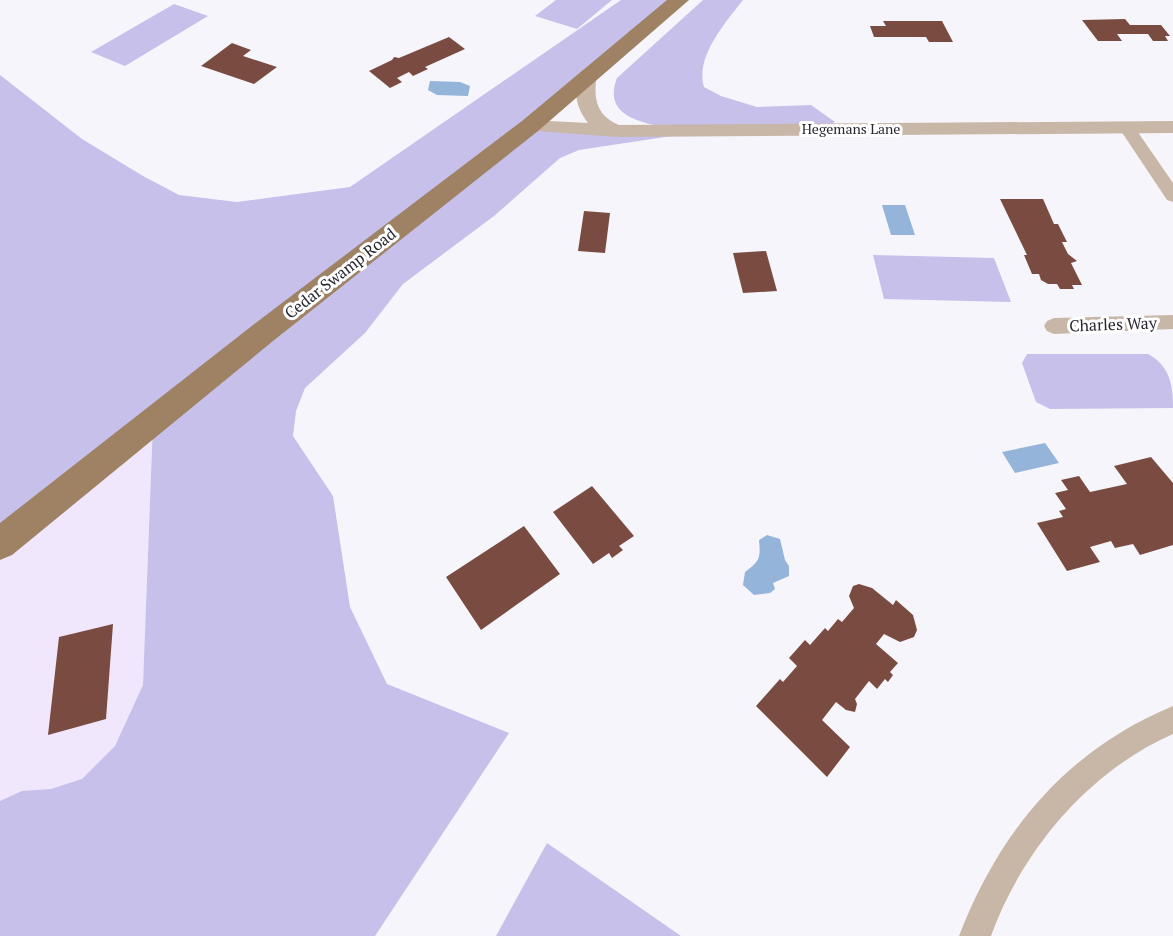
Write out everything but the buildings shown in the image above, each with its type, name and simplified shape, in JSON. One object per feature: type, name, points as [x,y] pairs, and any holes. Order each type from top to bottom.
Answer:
[{"type":"main road","name":"Cedar Swamp Road","points":[[0,544],[263,333],[530,126],[679,0]]},
{"type":"street","points":[[586,80],[585,101],[588,112],[605,127],[617,130]]},
{"type":"street","name":"Hegemans Lane","points":[[530,126],[617,130],[1173,127]]},
{"type":"street","points":[[1127,128],[1173,196]]},
{"type":"street","name":"Charles Way","points":[[1054,326],[1173,322]]},
{"type":"street","points":[[975,936],[990,898],[1029,834],[1086,773],[1142,734],[1173,720]]},
{"type":"shaded area","points":[[556,0],[612,0],[577,29],[535,16]]},
{"type":"shaded area","points":[[621,0],[679,0],[537,121],[685,131],[645,123],[623,112],[616,104],[614,93],[617,78],[703,0],[743,0],[720,30],[708,52],[702,76],[704,87],[721,96],[757,107],[811,105],[835,122],[829,126],[698,132],[579,150],[560,158],[494,216],[403,284],[365,333],[305,388],[296,411],[293,436],[333,496],[350,607],[387,684],[509,733],[375,936],[0,936],[0,801],[22,791],[51,789],[82,779],[115,746],[143,685],[153,423],[0,544],[0,75],[82,139],[143,176],[179,195],[237,202],[350,187]]},
{"type":"shaded area","points":[[174,4],[208,16],[125,66],[91,52]]},
{"type":"shaded area","points":[[873,255],[994,258],[1011,302],[884,299]]},
{"type":"shaded area","points":[[1027,354],[1148,354],[1166,370],[1171,384],[1173,408],[1050,409],[1036,402],[1022,363]]},
{"type":"shaded area","points":[[153,422],[139,792],[0,869],[0,544]]},
{"type":"shaded area","points":[[547,843],[681,936],[496,936]]},
{"type":"water","points":[[430,81],[460,82],[470,86],[468,96],[437,95],[428,90]]},
{"type":"water","points":[[882,205],[905,205],[915,235],[891,235]]},
{"type":"water","points":[[1045,443],[1059,463],[1015,473],[1002,452]]},
{"type":"water","points":[[767,535],[780,539],[785,560],[789,566],[789,576],[773,583],[775,589],[770,593],[754,595],[743,585],[745,572],[758,559],[759,540]]}]
